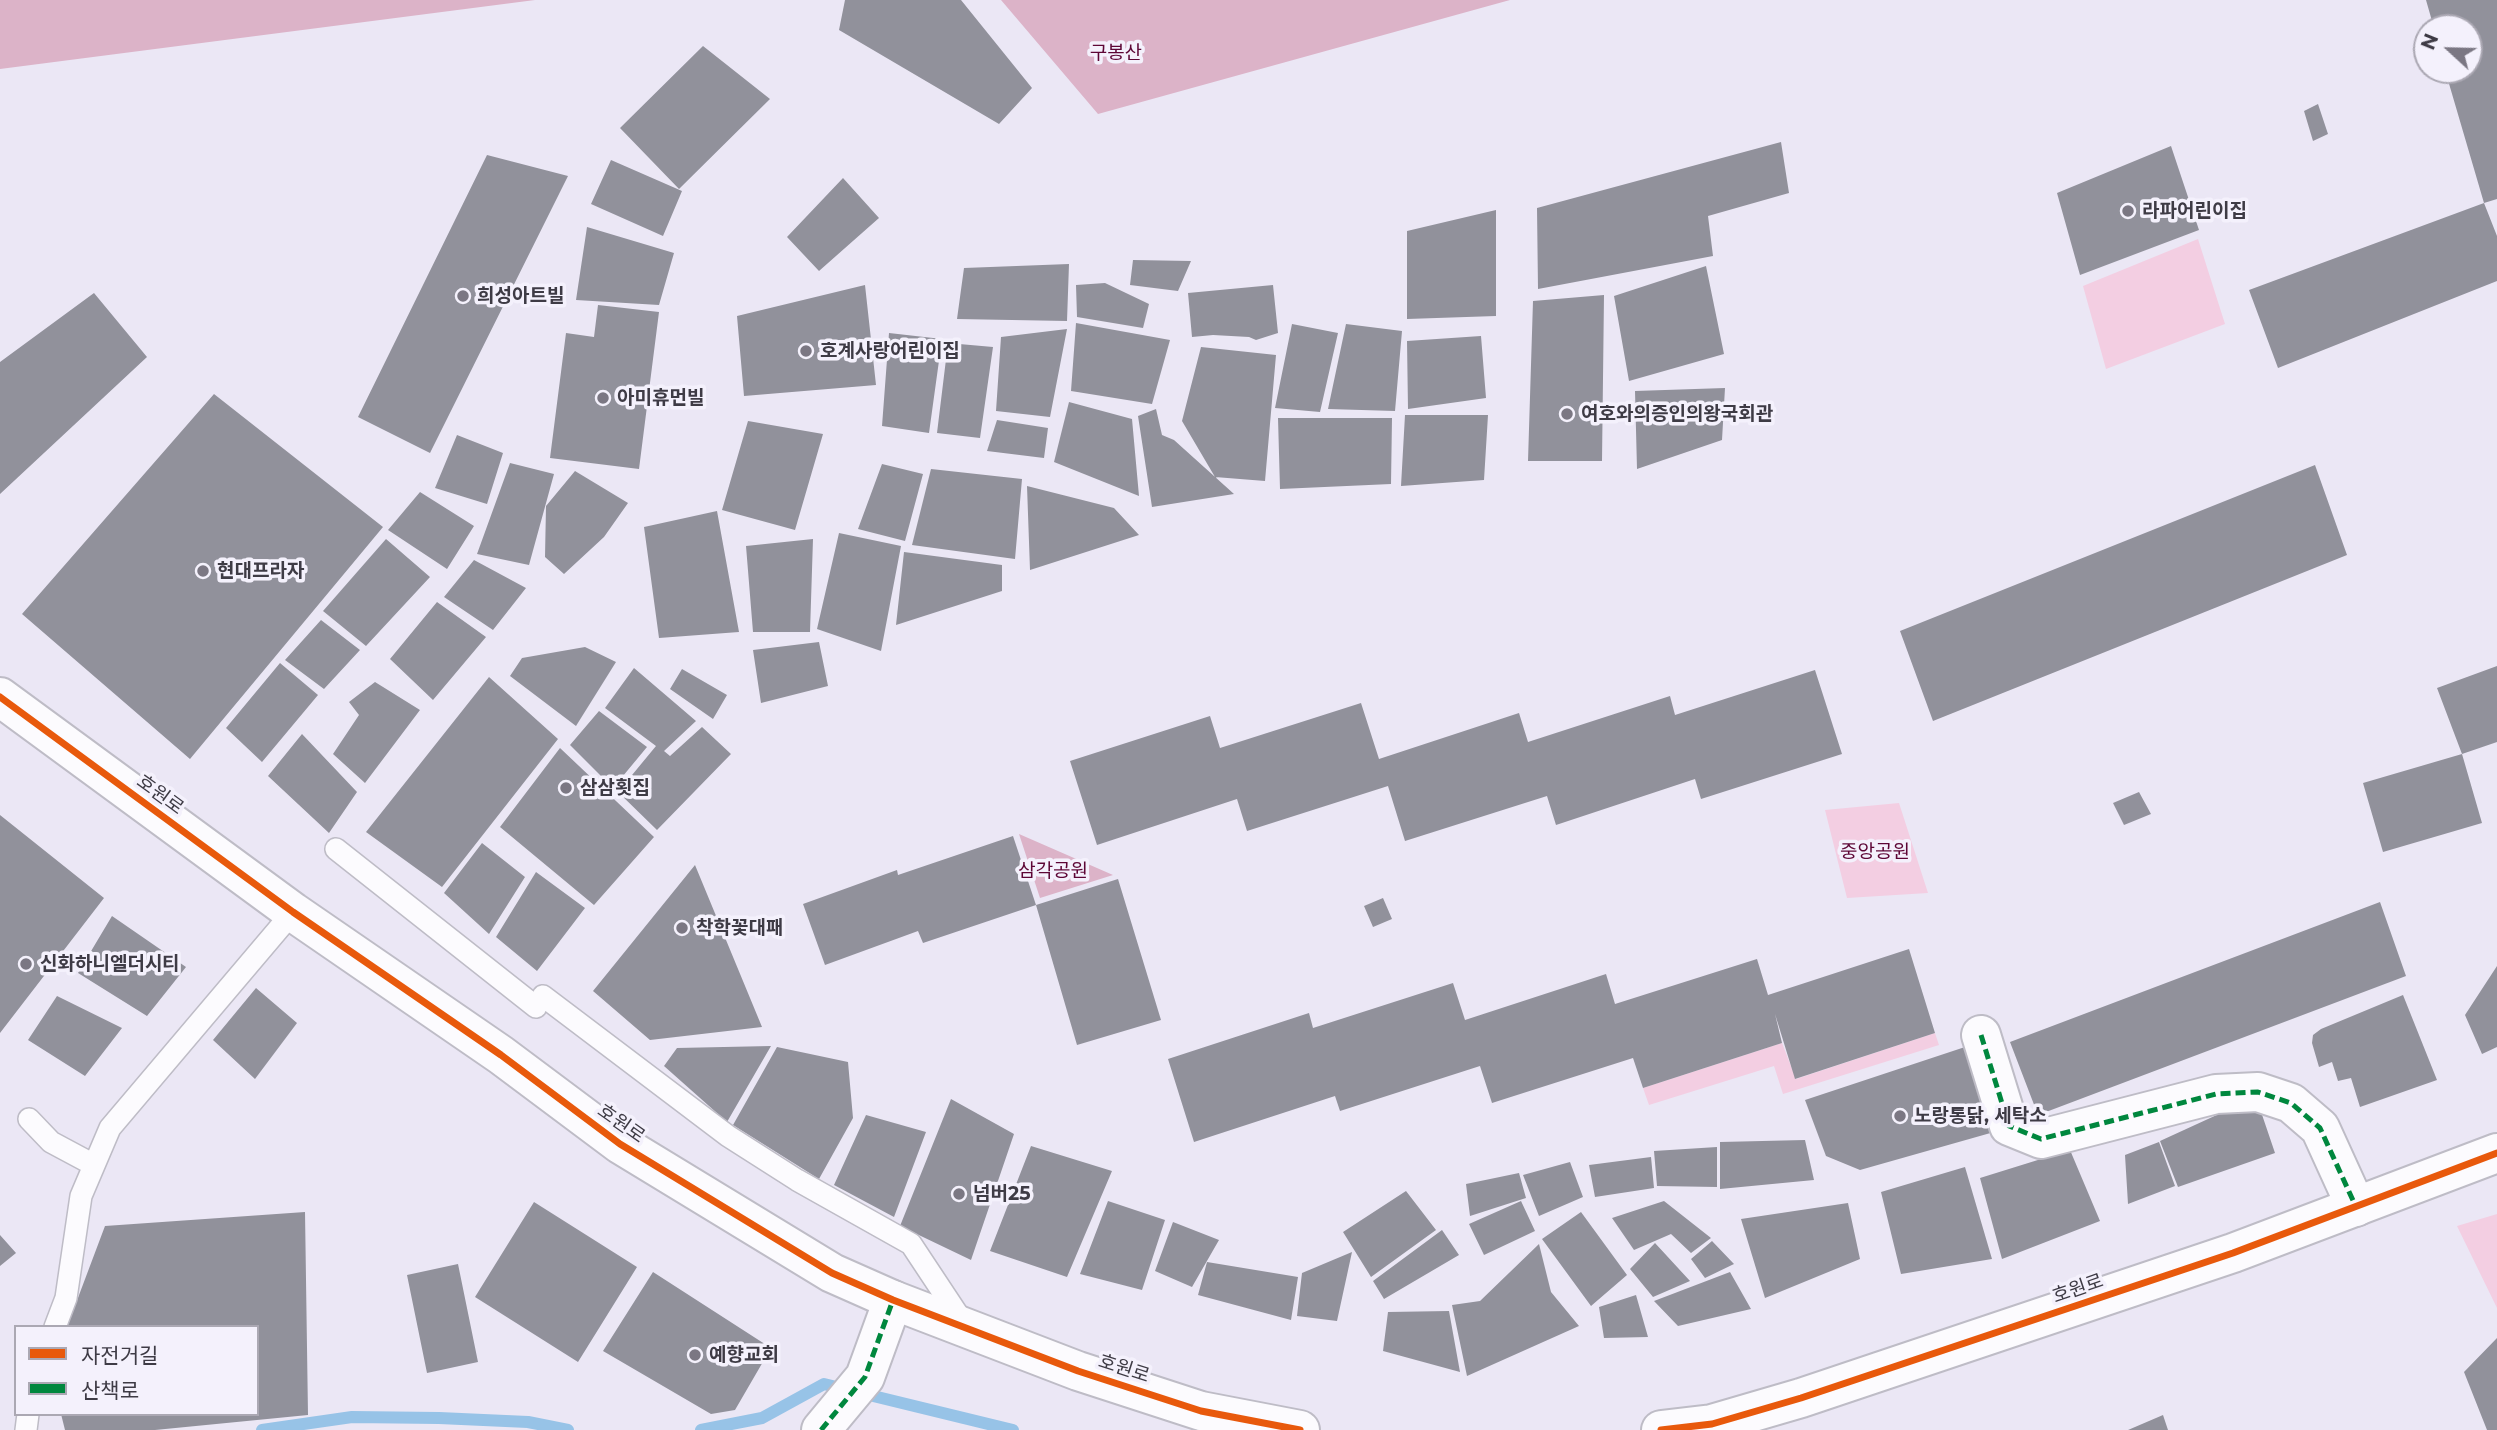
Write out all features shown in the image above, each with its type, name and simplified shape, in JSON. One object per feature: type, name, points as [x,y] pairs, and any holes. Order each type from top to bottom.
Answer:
[{"type":"street","name":"호원로","points":[[0,697],[293,912],[501,1055],[620,1144],[832,1273],[893,1300],[1199,1420],[1300,1430]]},
{"type":"street","points":[[1981,1035],[2008,1126],[2041,1139],[2216,1094],[2258,1092],[2291,1103],[2320,1128],[2356,1207]]},
{"type":"street","name":"호원로","points":[[1661,1430],[1712,1424],[1801,1398],[2233,1253],[2497,1153]]},
{"type":"street","points":[[821,1430],[865,1377],[893,1300]]},
{"type":"lane","points":[[336,849],[540,1002],[728,1136],[797,1180],[911,1244],[967,1328]]},
{"type":"lane","points":[[56,1325],[66,1298],[81,1196],[110,1128],[293,912]]},
{"type":"lane","points":[[29,1119],[51,1142],[94,1166]]},
{"type":"green space","points":[[0,0],[535,0],[0,69]]},
{"type":"green space","name":"구봉산","points":[[1001,0],[1510,0],[1098,114]]},
{"type":"green space","points":[[2198,239],[2225,324],[2106,369],[2083,286]]},
{"type":"green space","name":"중앙공원","points":[[1899,803],[1928,893],[1847,898],[1825,810]]},
{"type":"green space","name":"삼각공원","points":[[1019,834],[1113,875],[1040,898]]},
{"type":"green space","points":[[1935,1033],[1939,1045],[1783,1094],[1774,1066],[1649,1105],[1643,1088],[1782,1043],[1796,1079]]},
{"type":"green space","points":[[2497,1214],[2497,1308],[2457,1226]]},
{"type":"building","points":[[845,0],[961,0],[1032,88],[999,124],[839,30]]},
{"type":"building","points":[[2426,0],[2497,0],[2497,199],[2484,203],[2449,84],[2483,84],[2483,14],[2430,14]]},
{"type":"building","points":[[703,46],[770,99],[679,189],[620,128]]},
{"type":"building","points":[[2318,104],[2328,134],[2313,141],[2304,111]]},
{"type":"building","points":[[1781,142],[1789,193],[1708,216],[1713,256],[1538,289],[1537,208]]},
{"type":"building","name":"라파어린이집","points":[[2171,146],[2199,230],[2080,275],[2057,193]]},
{"type":"building","name":"희성아트빌","points":[[487,155],[568,176],[430,453],[358,417]]},
{"type":"building","points":[[611,160],[682,191],[663,236],[591,204]]},
{"type":"building","points":[[843,178],[879,218],[819,271],[787,237]]},
{"type":"building","points":[[2484,203],[2497,236],[2497,281],[2278,368],[2249,290]]},
{"type":"building","points":[[1496,210],[1496,316],[1407,319],[1407,231]]},
{"type":"building","points":[[587,227],[674,253],[659,305],[576,300]]},
{"type":"building","points":[[1133,260],[1191,261],[1178,291],[1130,285]]},
{"type":"building","points":[[1069,264],[1067,321],[957,319],[964,268]]},
{"type":"building","points":[[1706,266],[1724,354],[1629,381],[1614,296]]},
{"type":"building","points":[[1105,283],[1149,304],[1143,328],[1077,317],[1076,285]]},
{"type":"building","name":"호계사랑어린이집","points":[[865,285],[876,385],[744,396],[737,316]]},
{"type":"building","points":[[1273,285],[1278,333],[1256,340],[1249,337],[1213,335],[1192,337],[1188,293]]},
{"type":"building","points":[[94,293],[147,357],[0,494],[0,362]]},
{"type":"building","name":"여호와의증인의왕국회관","points":[[1604,295],[1602,461],[1528,461],[1533,301]]},
{"type":"building","name":"아미휴먼빌","points":[[598,305],[659,312],[639,469],[550,458],[566,333],[594,337]]},
{"type":"building","points":[[1076,323],[1170,340],[1152,404],[1071,391]]},
{"type":"building","points":[[1292,324],[1338,333],[1320,412],[1275,408]]},
{"type":"building","points":[[1346,324],[1402,331],[1395,411],[1328,409]]},
{"type":"building","points":[[1067,329],[1050,417],[996,411],[1001,337]]},
{"type":"building","points":[[889,333],[942,339],[929,433],[882,426]]},
{"type":"building","points":[[1481,336],[1486,398],[1408,409],[1407,341]]},
{"type":"building","points":[[948,343],[993,347],[980,438],[937,433]]},
{"type":"building","points":[[1201,347],[1276,355],[1265,481],[1215,477],[1182,421]]},
{"type":"building","points":[[1725,388],[1722,440],[1637,469],[1635,391]]},
{"type":"building","name":"현대프라자","points":[[214,394],[383,527],[190,759],[22,614]]},
{"type":"building","points":[[1069,402],[1132,419],[1139,496],[1054,462]]},
{"type":"building","points":[[1156,409],[1162,435],[1174,440],[1234,494],[1152,507],[1138,416]]},
{"type":"building","points":[[1405,415],[1488,415],[1484,480],[1401,486]]},
{"type":"building","points":[[1278,418],[1392,418],[1391,484],[1280,489]]},
{"type":"building","points":[[997,420],[1048,428],[1044,458],[987,451]]},
{"type":"building","points":[[748,421],[823,434],[795,530],[722,510]]},
{"type":"building","points":[[457,435],[503,453],[487,504],[435,488]]},
{"type":"building","points":[[510,463],[554,474],[529,565],[477,554]]},
{"type":"building","points":[[882,464],[923,474],[905,541],[858,529]]},
{"type":"building","points":[[2315,465],[2347,555],[1933,721],[1900,631]]},
{"type":"building","points":[[931,469],[1022,479],[1015,559],[912,545]]},
{"type":"building","points":[[575,471],[628,503],[604,537],[564,574],[545,557],[546,506]]},
{"type":"building","points":[[1027,486],[1114,508],[1139,535],[1030,570]]},
{"type":"building","points":[[420,492],[474,526],[447,569],[388,530]]},
{"type":"building","points":[[717,511],[739,632],[659,638],[644,527]]},
{"type":"building","points":[[839,533],[901,546],[881,651],[817,629]]},
{"type":"building","points":[[386,539],[430,577],[366,646],[323,611]]},
{"type":"building","points":[[813,539],[810,632],[753,632],[746,546]]},
{"type":"building","points":[[904,552],[1002,565],[1002,591],[896,625]]},
{"type":"building","points":[[474,560],[526,588],[493,630],[444,597]]},
{"type":"building","points":[[437,602],[486,637],[433,700],[390,659]]},
{"type":"building","points":[[321,620],[360,650],[324,689],[285,660]]},
{"type":"building","points":[[819,642],[828,686],[761,703],[753,650]]},
{"type":"building","points":[[585,647],[616,662],[576,726],[510,676],[522,658]]},
{"type":"building","points":[[280,663],[318,695],[262,762],[226,728]]},
{"type":"building","points":[[2497,666],[2497,742],[2462,754],[2437,688]]},
{"type":"building","points":[[634,668],[696,721],[664,751],[670,756],[702,727],[731,754],[657,830],[618,792],[656,746],[605,708]]},
{"type":"building","points":[[682,669],[727,695],[713,719],[670,689]]},
{"type":"building","points":[[1815,670],[1842,754],[1701,799],[1695,779],[1556,825],[1547,796],[1405,841],[1388,786],[1247,831],[1237,799],[1097,845],[1070,761],[1210,716],[1220,748],[1361,703],[1379,759],[1519,713],[1528,742],[1670,696],[1675,715]]},
{"type":"building","points":[[489,677],[558,739],[442,887],[366,832]]},
{"type":"building","points":[[375,682],[420,710],[365,783],[333,754],[359,715],[349,702]]},
{"type":"building","points":[[599,711],[647,747],[613,788],[570,745]]},
{"type":"building","points":[[302,734],[357,792],[329,833],[268,776]]},
{"type":"building","name":"삼삼횟집","points":[[560,748],[654,837],[594,905],[500,827]]},
{"type":"building","points":[[2462,754],[2482,823],[2383,852],[2363,783]]},
{"type":"building","points":[[2139,792],[2151,814],[2124,825],[2113,803]]},
{"type":"building","name":"신화하니엘더시티","points":[[0,815],[104,898],[0,1033]]},
{"type":"building","points":[[1013,836],[1036,905],[923,943],[918,931],[825,965],[803,904],[897,870],[898,875]]},
{"type":"building","points":[[482,843],[525,877],[489,934],[444,893]]},
{"type":"building","name":"착학꽃대패","points":[[695,865],[762,1027],[650,1040],[593,991]]},
{"type":"building","points":[[536,872],[585,908],[537,971],[496,937]]},
{"type":"building","points":[[1118,879],[1161,1020],[1077,1045],[1036,905]]},
{"type":"building","points":[[1383,898],[1392,919],[1373,927],[1364,906]]},
{"type":"building","points":[[2380,902],[2406,976],[2038,1115],[2010,1042]]},
{"type":"building","points":[[112,916],[186,967],[147,1016],[78,973]]},
{"type":"building","points":[[1909,949],[1935,1033],[1795,1079],[1775,1014],[1782,1043],[1643,1088],[1633,1058],[1492,1103],[1480,1066],[1340,1111],[1335,1096],[1194,1142],[1168,1059],[1309,1013],[1313,1028],[1453,983],[1465,1020],[1606,974],[1615,1004],[1757,959],[1768,995]]},
{"type":"building","points":[[2497,966],[2497,1047],[2482,1054],[2465,1015]]},
{"type":"building","points":[[256,988],[297,1023],[255,1079],[213,1040]]},
{"type":"building","points":[[2403,995],[2437,1080],[2360,1107],[2351,1078],[2338,1081],[2332,1062],[2319,1067],[2312,1043],[2313,1035],[2321,1029]]},
{"type":"building","points":[[57,996],[122,1028],[85,1076],[28,1040]]},
{"type":"building","points":[[771,1046],[727,1122],[664,1066],[677,1048]]},
{"type":"building","points":[[777,1047],[848,1062],[853,1118],[819,1179],[733,1125]]},
{"type":"building","name":"노랑통닭, 세탁소","points":[[1965,1047],[1994,1132],[1860,1170],[1826,1156],[1805,1100]]},
{"type":"building","points":[[2256,1097],[2275,1153],[2178,1187],[2160,1141]]},
{"type":"building","name":"넘버25","points":[[951,1099],[1014,1134],[971,1260],[900,1226]]},
{"type":"building","points":[[866,1115],[926,1132],[894,1217],[834,1185]]},
{"type":"building","points":[[1805,1140],[1814,1180],[1720,1189],[1720,1142]]},
{"type":"building","points":[[2159,1142],[2175,1186],[2128,1204],[2125,1155]]},
{"type":"building","points":[[1031,1146],[1112,1171],[1067,1277],[990,1251]]},
{"type":"building","points":[[1717,1147],[1717,1187],[1657,1186],[1654,1151]]},
{"type":"building","points":[[2070,1150],[2100,1221],[2002,1259],[1980,1178]]},
{"type":"building","points":[[1651,1157],[1654,1188],[1595,1197],[1589,1165]]},
{"type":"building","points":[[1570,1162],[1583,1197],[1539,1216],[1523,1175]]},
{"type":"building","points":[[1965,1167],[1992,1259],[1901,1274],[1881,1192]]},
{"type":"building","points":[[1519,1173],[1526,1198],[1470,1216],[1466,1184]]},
{"type":"building","points":[[1406,1191],[1436,1230],[1371,1277],[1343,1232]]},
{"type":"building","points":[[1108,1201],[1165,1220],[1142,1290],[1080,1274]]},
{"type":"building","points":[[1521,1201],[1535,1231],[1484,1255],[1469,1224]]},
{"type":"building","points":[[1664,1201],[1711,1238],[1691,1253],[1671,1234],[1634,1250],[1612,1218]]},
{"type":"building","points":[[534,1202],[637,1267],[578,1362],[475,1297]]},
{"type":"building","points":[[1848,1203],[1860,1259],[1765,1298],[1741,1219]]},
{"type":"building","points":[[305,1212],[308,1415],[155,1430],[65,1430],[62,1416],[259,1416],[259,1325],[68,1325],[105,1226]]},
{"type":"building","points":[[1581,1212],[1627,1275],[1591,1306],[1542,1239]]},
{"type":"building","points":[[1173,1222],[1219,1240],[1192,1287],[1155,1271]]},
{"type":"building","points":[[1442,1230],[1459,1255],[1384,1299],[1373,1281]]},
{"type":"building","points":[[0,1235],[16,1253],[0,1266]]},
{"type":"building","points":[[1712,1241],[1734,1264],[1705,1278],[1691,1259]]},
{"type":"building","points":[[1655,1243],[1690,1281],[1653,1297],[1630,1269]]},
{"type":"building","points":[[1539,1244],[1551,1292],[1579,1326],[1467,1376],[1452,1305],[1480,1301]]},
{"type":"building","points":[[1352,1252],[1337,1321],[1297,1316],[1302,1273]]},
{"type":"building","points":[[1207,1262],[1298,1277],[1291,1320],[1198,1295]]},
{"type":"building","points":[[458,1264],[478,1362],[427,1373],[407,1275]]},
{"type":"building","points":[[653,1272],[771,1348],[735,1410],[711,1414],[603,1351]]},
{"type":"building","points":[[1730,1272],[1751,1309],[1678,1326],[1654,1301]]},
{"type":"building","points":[[1636,1295],[1648,1337],[1604,1338],[1599,1307]]},
{"type":"building","points":[[1449,1311],[1460,1372],[1383,1351],[1388,1312]]},
{"type":"building","points":[[2497,1338],[2497,1430],[2487,1430],[2464,1372]]},
{"type":"building","points":[[2163,1415],[2168,1430],[2128,1430]]},
{"type":"waterway","points":[[701,1430],[762,1418],[824,1384],[1013,1430]]},
{"type":"waterway","points":[[262,1430],[352,1417],[528,1422],[568,1430]]},
{"type":"marked path","points":[[1981,1035],[2009,1126],[2041,1139],[2216,1094],[2258,1092],[2291,1103],[2320,1128],[2356,1207]]},
{"type":"marked path","points":[[821,1430],[865,1377],[893,1300]]},
{"type":"cycle path","points":[[0,697],[293,912],[501,1055],[620,1144],[832,1273],[893,1300],[1078,1371],[1201,1411],[1300,1430]]},
{"type":"cycle path","points":[[1661,1430],[1712,1424],[1801,1398],[2233,1253],[2497,1153]]},
{"type":"place","name":"라파어린이집","points":[[2128,211]]},
{"type":"place","name":"희성아트빌","points":[[463,296]]},
{"type":"place","name":"호계사랑어린이집","points":[[806,351]]},
{"type":"place","name":"아미휴먼빌","points":[[603,398]]},
{"type":"place","name":"여호와의증인의왕국회관","points":[[1567,414]]},
{"type":"place","name":"현대프라자","points":[[203,571]]},
{"type":"place","name":"삼삼횟집","points":[[566,788]]},
{"type":"place","name":"착학꽃대패","points":[[682,928]]},
{"type":"place","name":"신화하니엘더시티","points":[[26,964]]},
{"type":"place","name":"노랑통닭, 세탁소","points":[[1900,1116]]},
{"type":"place","name":"넘버25","points":[[959,1194]]},
{"type":"place","name":"예향교회","points":[[695,1355]]}]
